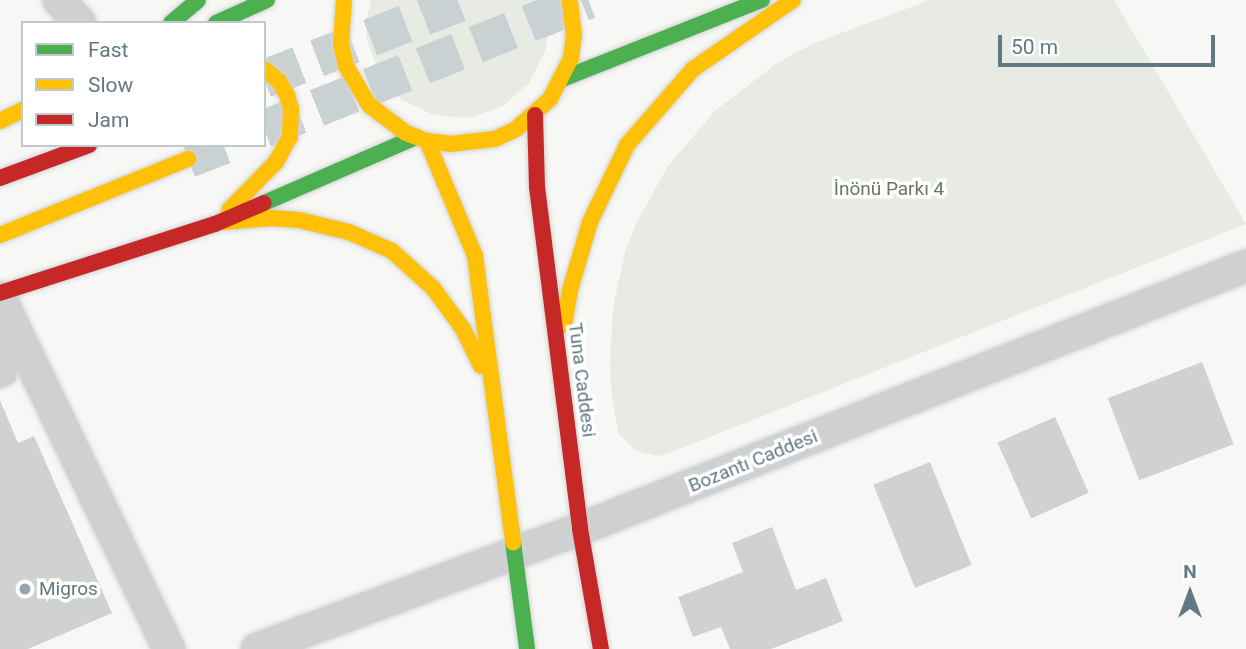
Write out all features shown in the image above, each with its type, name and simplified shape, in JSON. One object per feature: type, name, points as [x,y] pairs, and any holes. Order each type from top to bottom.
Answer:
[{"type":"main road","points":[[194,10],[267,0]]},
{"type":"main road","points":[[344,0],[341,44],[356,87],[386,121],[422,139],[473,144],[495,139],[535,116],[562,79],[571,58],[574,35],[570,0]]},
{"type":"main road","points":[[562,79],[762,0]]},
{"type":"main road","points":[[559,365],[566,313],[581,249],[601,195],[627,145],[659,105],[694,69],[793,0]]},
{"type":"main road","points":[[215,223],[276,162],[289,137],[291,109],[279,81],[266,70]]},
{"type":"main road","points":[[0,121],[21,111]]},
{"type":"main road","name":"Tuna Caddesi","points":[[535,116],[537,187],[559,365],[580,529],[601,649]]},
{"type":"main road","points":[[0,295],[215,223],[422,139]]},
{"type":"main road","points":[[422,139],[475,256],[512,554],[527,649]]},
{"type":"main road","points":[[0,178],[84,147]]},
{"type":"main road","points":[[0,235],[188,159]]},
{"type":"main road","points":[[215,223],[271,218],[299,220],[349,232],[392,251],[421,274],[449,308],[491,384]]},
{"type":"street","points":[[59,0],[78,21]]},
{"type":"street","name":"Bozantı Caddesi","points":[[257,649],[580,529],[1246,266]]},
{"type":"street","points":[[0,295],[169,649]]},
{"type":"lane","points":[[0,310],[8,376],[0,380]]},
{"type":"green space","points":[[371,0],[543,0],[548,34],[545,51],[529,83],[503,106],[469,118],[434,115],[402,100],[379,73],[367,40],[366,22]]},
{"type":"green space","name":"İnönü Parkı 4","points":[[930,0],[1114,0],[1246,224],[667,454],[657,456],[636,451],[619,434],[612,399],[610,362],[613,308],[625,252],[636,224],[668,166],[715,111],[777,63],[812,44]]},
{"type":"building","points":[[1202,362],[1234,444],[1139,480],[1108,398]]},
{"type":"building","points":[[0,400],[18,443],[34,436],[112,613],[28,649],[0,649]]},
{"type":"building","points":[[1055,417],[1089,493],[1031,518],[997,443]]},
{"type":"building","points":[[930,462],[972,565],[915,588],[873,485]]},
{"type":"building","points":[[772,527],[796,590],[826,578],[843,621],[771,649],[730,649],[721,627],[693,637],[678,597],[743,572],[732,543]]},
{"type":"tunnel","points":[[266,78],[467,0]]},
{"type":"tunnel","points":[[266,128],[588,0]]},
{"type":"tunnel","points":[[188,159],[219,147]]},
{"type":"traffic: fast","points":[[173,21],[198,0]]},
{"type":"traffic: fast","points":[[220,21],[267,0]]},
{"type":"traffic: fast","points":[[562,79],[762,0]]},
{"type":"traffic: fast","points":[[264,203],[416,137]]},
{"type":"traffic: fast","points":[[513,542],[527,649]]},
{"type":"traffic: slow","points":[[344,0],[341,44],[346,66],[369,105],[406,133],[427,141],[450,144],[495,139],[516,129],[550,99],[571,58],[574,35],[570,0]]},
{"type":"traffic: slow","points":[[564,325],[571,287],[590,222],[627,145],[693,69],[793,0]]},
{"type":"traffic: slow","points":[[229,210],[276,162],[290,137],[291,109],[287,95],[279,81],[266,71]]},
{"type":"traffic: slow","points":[[0,121],[21,111]]},
{"type":"traffic: slow","points":[[427,141],[475,256],[513,542]]},
{"type":"traffic: slow","points":[[0,235],[188,159]]},
{"type":"traffic: slow","points":[[224,222],[271,218],[299,220],[349,232],[392,251],[433,288],[463,329],[481,366]]},
{"type":"traffic: jam","points":[[535,115],[537,187],[580,529],[601,649]]},
{"type":"traffic: jam","points":[[0,178],[84,147]]},
{"type":"traffic: jam","points":[[0,293],[215,224],[264,203]]},
{"type":"place","name":"Migros","points":[[25,589]]}]
